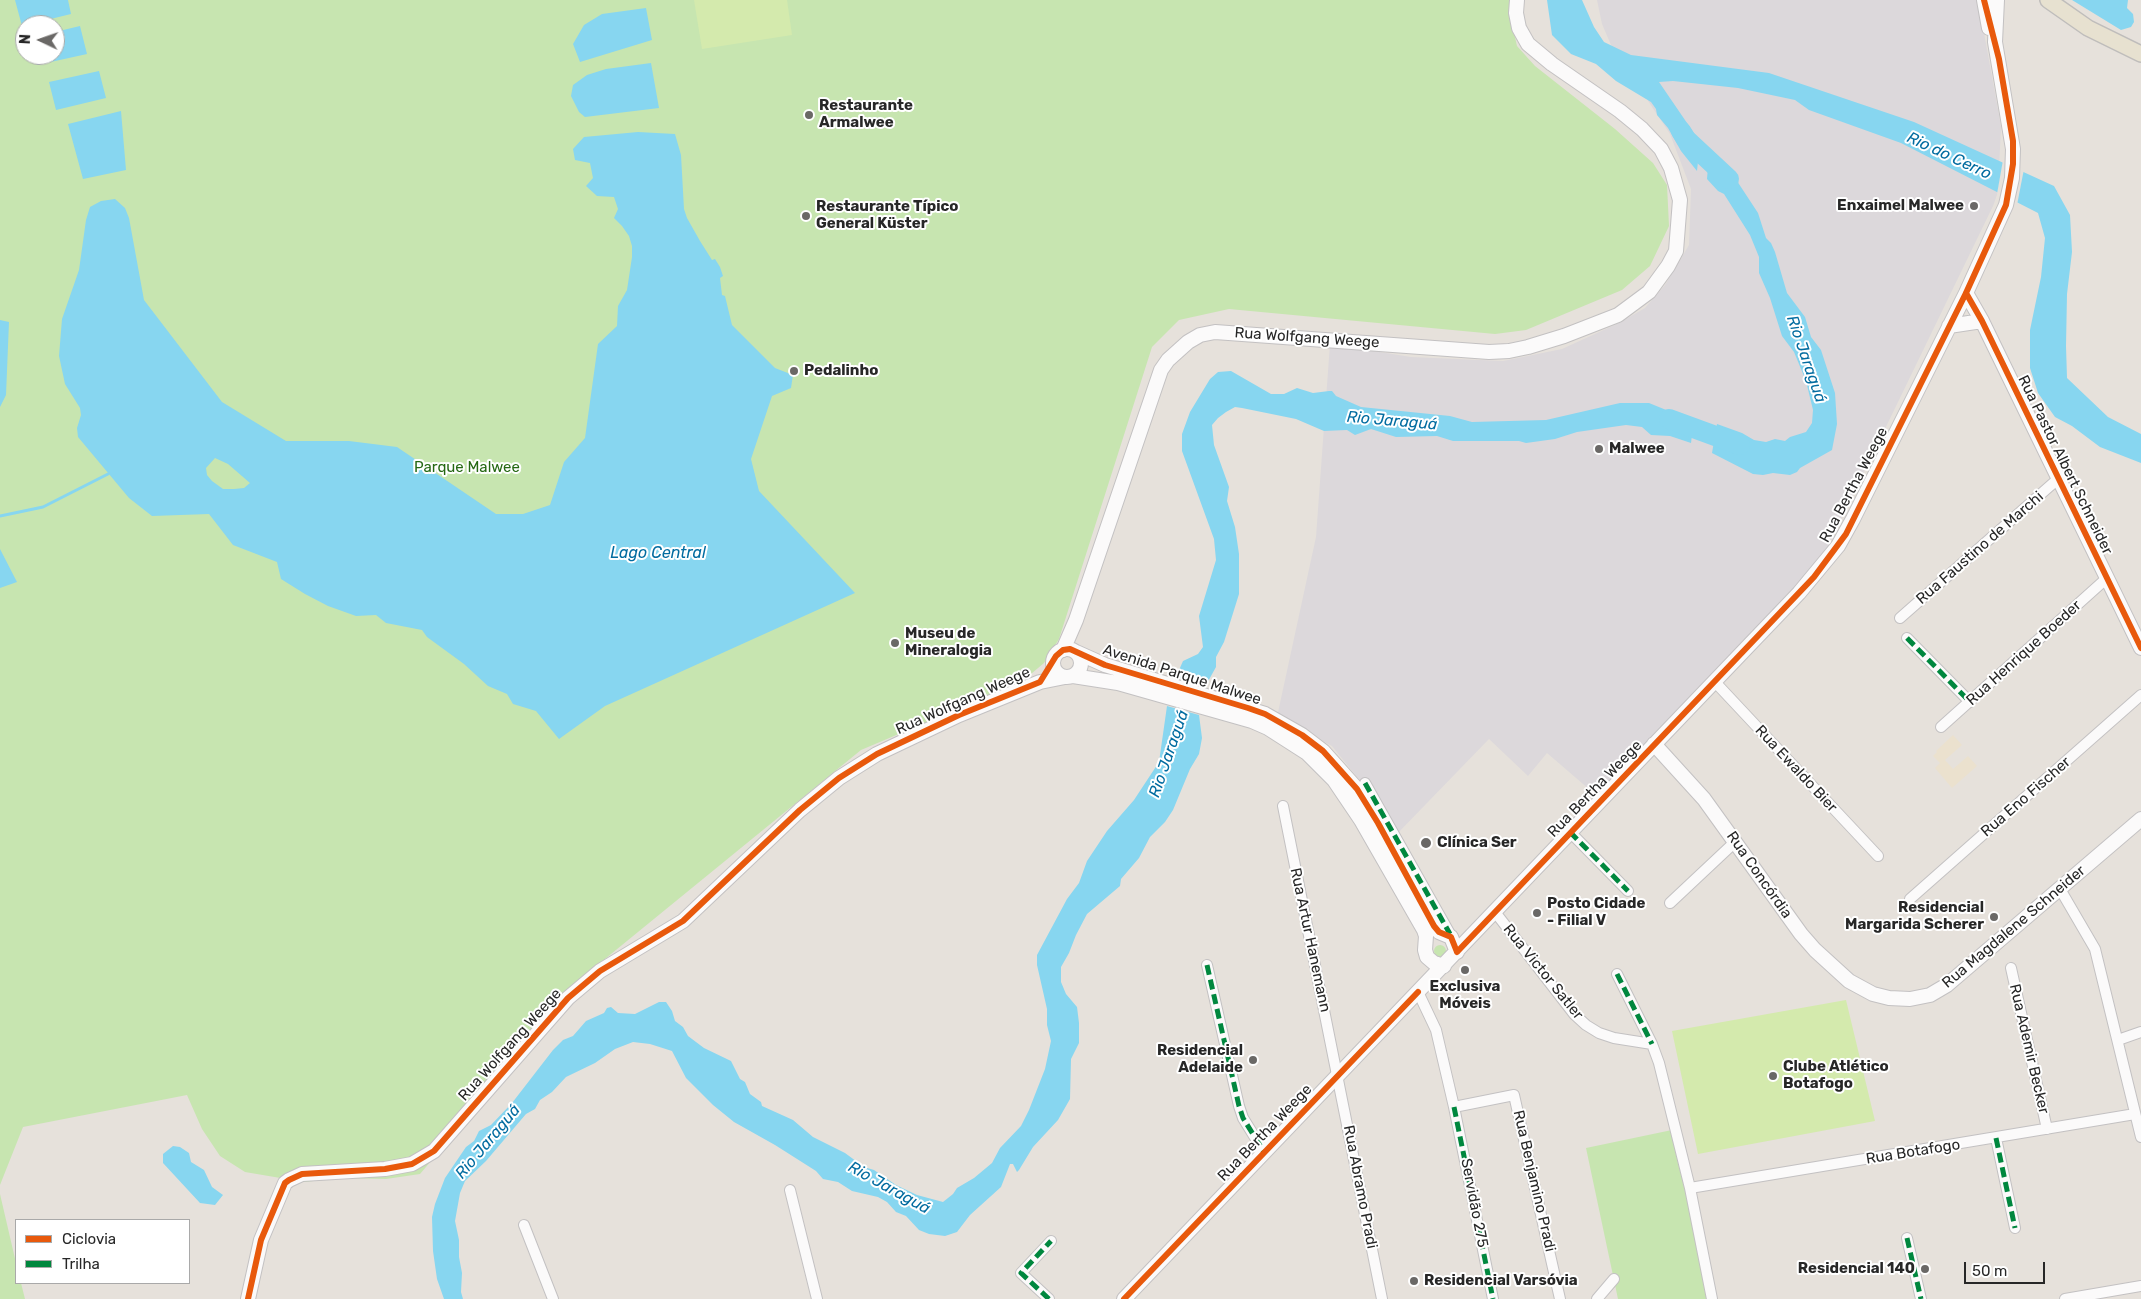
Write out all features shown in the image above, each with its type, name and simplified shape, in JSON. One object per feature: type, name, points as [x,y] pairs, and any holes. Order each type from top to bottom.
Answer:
[{"type":"main road","name":"Rua Wolfgang Weege","points":[[1040,682],[1067,652],[1076,620],[1161,370],[1168,360],[1188,342],[1200,335],[1216,332],[1489,352],[1528,347],[1564,336],[1618,315],[1649,292],[1676,251],[1679,232],[1680,200],[1671,168],[1661,149],[1642,129],[1620,111],[1552,64],[1528,44],[1519,28],[1516,13],[1517,0]]},
{"type":"main road","name":"Rua Bertha Weege","points":[[1984,0],[1991,34],[1996,42]]},
{"type":"main road","name":"Rua Bertha Weege","points":[[1124,1299],[1715,682],[1814,577],[1838,546],[1854,519],[2002,217],[2012,178],[2013,149],[1996,42],[1997,0]]},
{"type":"main road","points":[[2048,0],[2088,28],[2141,54]]},
{"type":"main road","name":"Rua Pastor Albert Schneider","points":[[1966,293],[1982,321],[2141,648]]},
{"type":"main road","points":[[1949,326],[1982,321]]},
{"type":"main road","points":[[1067,652],[1081,660],[1080,669],[1069,676],[1055,669],[1054,660],[1067,652]]},
{"type":"main road","name":"Avenida Parque Malwee","points":[[1067,652],[1105,665],[1148,685],[1212,703],[1265,714],[1286,725],[1323,751],[1341,770],[1367,804],[1436,929],[1446,933]]},
{"type":"main road","name":"Rua Wolfgang Weege","points":[[248,1299],[261,1240],[285,1183],[288,1180],[302,1174],[346,1170],[384,1170],[412,1164],[434,1151],[568,998],[600,971],[682,921],[800,810],[839,778],[877,754],[959,715],[1040,682],[1069,676]]},
{"type":"main road","name":"Avenida Parque Malwee","points":[[1069,676],[1148,685]]},
{"type":"main road","name":"Avenida Parque Malwee","points":[[1212,703],[1268,728],[1307,752],[1319,764],[1340,788],[1362,820],[1424,930],[1426,939]]},
{"type":"main road","name":"Rua Concórdia","points":[[1654,744],[1704,800],[1801,934],[1815,950],[1849,981],[1873,994]]},
{"type":"main road","name":"Rua Magdalene Schneider","points":[[1873,994],[1889,998],[1910,999],[1930,995],[1948,985],[2141,819]]},
{"type":"main road","points":[[1421,989],[1429,974],[1429,960],[1425,950],[1426,939],[1430,935],[1477,930]]},
{"type":"main road","points":[[1446,933],[1454,941],[1457,952]]},
{"type":"main road","points":[[1429,960],[1444,966]]},
{"type":"street","name":"Rua Faustino de Marchi","points":[[1900,618],[2059,478]]},
{"type":"street","name":"Rua Henrique Boeder","points":[[1941,727],[2107,578]]},
{"type":"street","points":[[1908,638],[1970,702]]},
{"type":"street","name":"Rua Ewaldo Bier","points":[[1715,682],[1878,856]]},
{"type":"street","name":"Rua Eno Fischer","points":[[1910,899],[2141,695]]},
{"type":"street","points":[[1365,783],[1446,933]]},
{"type":"street","name":"Rua Artur Hanemann","points":[[1282,806],[1338,1074]]},
{"type":"street","points":[[1570,832],[1628,891]]},
{"type":"street","points":[[1670,903],[1735,842]]},
{"type":"street","points":[[2060,889],[2095,949],[2141,1137]]},
{"type":"street","name":"Rua Victor Satler","points":[[1495,912],[1574,1014],[1586,1025],[1599,1033],[1614,1038],[1652,1044]]},
{"type":"street","points":[[1207,965],[1239,1106],[1243,1118],[1264,1152]]},
{"type":"street","name":"Rua Ademir Becker","points":[[2011,968],[2047,1129]]},
{"type":"street","points":[[1617,974],[1652,1044],[1659,1063],[1690,1188],[1712,1299]]},
{"type":"street","points":[[1421,989],[1436,1030],[1454,1107]]},
{"type":"street","points":[[2118,1040],[2141,1032]]},
{"type":"street","name":"Rua Abramo Pradi","points":[[1338,1074],[1382,1299]]},
{"type":"street","name":"Rua Benjamino Pradi","points":[[1454,1107],[1514,1095],[1560,1299]]},
{"type":"street","name":"Servidão 275","points":[[1454,1107],[1493,1299]]},
{"type":"street","name":"Rua Botafogo","points":[[1690,1188],[2135,1114]]},
{"type":"street","points":[[1996,1138],[2015,1228]]},
{"type":"street","points":[[790,1190],[818,1299]]},
{"type":"street","points":[[524,1225],[553,1299]]},
{"type":"street","points":[[1907,1238],[1921,1299]]},
{"type":"street","points":[[1049,1299],[1021,1273],[1051,1240]]},
{"type":"street","points":[[1706,1269],[1719,1299]]},
{"type":"street","points":[[1597,1299],[1614,1279]]},
{"type":"street","points":[[2065,1299],[2141,1286]]},
{"type":"shaded area","name":"Malwee","points":[[1597,0],[1978,0],[2001,126],[1998,192],[1993,206],[1819,565],[1597,796],[1547,753],[1528,776],[1489,739],[1395,836],[1368,791],[1332,746],[1277,717],[1316,537],[1330,344],[1411,357],[1503,361],[1562,349],[1619,323],[1645,308],[1665,285],[1689,245],[1691,189],[1670,134],[1611,45],[1602,24]]},
{"type":"shaded area","points":[[1953,735],[1962,745],[1945,760],[1953,769],[1968,756],[1977,766],[1952,788],[1935,768],[1940,763],[1933,756]]},
{"type":"green space","name":"Parque Malwee","points":[[0,0],[1510,0],[1510,15],[1517,46],[1535,66],[1615,129],[1653,163],[1667,185],[1669,226],[1650,266],[1622,290],[1526,330],[1495,334],[1229,309],[1179,320],[1152,347],[1059,639],[1044,663],[1025,679],[861,750],[600,963],[420,1174],[386,1179],[341,1178],[304,1182],[245,1172],[220,1156],[202,1129],[187,1095],[23,1127],[0,1185]]},
{"type":"green space","points":[[694,0],[787,0],[792,35],[702,49]]},
{"type":"green space","points":[[1442,945],[1445,946],[1445,956],[1438,957],[1435,956],[1434,949],[1435,946]]},
{"type":"green space","name":"Clube Atlético Botafogo","points":[[1846,1000],[1875,1121],[1698,1154],[1672,1031]]},
{"type":"green space","points":[[1672,1130],[1708,1299],[1618,1299],[1586,1148]]},
{"type":"green space","points":[[0,1194],[15,1259],[15,1284],[21,1284],[25,1299],[0,1299]]},
{"type":"water","points":[[15,0],[68,0],[71,14],[65,15],[19,15]]},
{"type":"water","name":"Rio do Cerro","points":[[1547,0],[1582,0],[1594,27],[1604,42],[1631,55],[1769,73],[1914,122],[2054,186],[2070,215],[2072,252],[2067,294],[2067,378],[2108,417],[2141,434],[2141,463],[2100,447],[2072,426],[2055,417],[2038,393],[2030,368],[2030,330],[2041,277],[2045,238],[2038,213],[1901,143],[1809,110],[1795,100],[1738,88],[1673,81],[1659,82],[1700,142],[1697,171],[1657,115],[1656,109],[1651,102],[1616,81],[1596,64],[1571,54],[1552,35]]},
{"type":"water","points":[[2072,0],[2128,0],[2127,8],[2133,14],[2134,22],[2131,27],[2121,30]]},
{"type":"water","points":[[646,8],[652,40],[580,62],[573,44],[584,25],[602,14]]},
{"type":"water","points":[[80,26],[87,54],[65,59],[65,30]]},
{"type":"water","points":[[651,63],[659,108],[585,117],[579,112],[571,96],[573,85],[587,75],[606,69]]},
{"type":"water","points":[[99,71],[106,98],[56,110],[49,82]]},
{"type":"water","points":[[121,111],[126,170],[83,179],[68,124]]},
{"type":"water","name":"Lago Central","points":[[638,132],[675,134],[681,155],[684,209],[700,241],[712,260],[715,259],[720,267],[723,276],[720,278],[722,295],[725,296],[732,325],[775,368],[793,375],[791,388],[772,396],[751,459],[759,491],[855,593],[605,706],[559,739],[536,711],[513,704],[507,694],[488,686],[464,664],[427,637],[422,630],[386,623],[376,615],[356,616],[328,606],[305,594],[281,579],[277,562],[233,545],[209,514],[152,516],[129,498],[78,437],[77,428],[81,415],[80,408],[65,384],[59,356],[62,319],[79,270],[86,220],[90,207],[101,201],[115,199],[125,208],[129,218],[144,300],[222,402],[286,441],[349,441],[397,447],[496,514],[523,514],[550,505],[564,462],[585,438],[598,344],[617,326],[618,306],[627,290],[632,257],[632,246],[629,236],[614,218],[618,209],[614,197],[597,196],[586,186],[593,178],[590,163],[575,160],[573,149],[584,137]],"holes":[[[215,458],[228,464],[250,483],[244,488],[223,489],[207,475],[206,468]]]},
{"type":"water","points":[[1709,154],[1717,164],[1737,181],[1758,213],[1766,238],[1771,243],[1775,252],[1787,293],[1805,317],[1811,337],[1821,350],[1835,393],[1837,424],[1832,450],[1790,475],[1773,473],[1753,474],[1712,453],[1717,424],[1742,433],[1754,440],[1766,442],[1775,439],[1785,441],[1790,437],[1806,432],[1812,423],[1813,410],[1806,381],[1794,352],[1782,336],[1770,298],[1759,273],[1759,257],[1750,235],[1724,194],[1718,191],[1707,179]]},
{"type":"water","points":[[0,320],[9,322],[6,395],[0,407]]},
{"type":"water","points":[[1231,371],[1271,394],[1284,394],[1297,388],[1313,393],[1332,391],[1336,396],[1361,407],[1450,416],[1472,422],[1546,420],[1620,403],[1649,403],[1681,416],[1694,419],[1691,443],[1670,436],[1651,435],[1642,427],[1626,425],[1577,432],[1555,439],[1526,443],[1519,441],[1453,441],[1437,436],[1396,437],[1371,429],[1355,435],[1347,430],[1324,431],[1296,419],[1235,407],[1218,418],[1212,425],[1214,445],[1229,487],[1227,501],[1235,527],[1239,554],[1239,594],[1224,642],[1216,657],[1216,667],[1206,685],[1176,677],[1183,661],[1198,654],[1203,647],[1199,616],[1216,560],[1214,539],[1182,451],[1182,434],[1190,412],[1210,379],[1218,372]]},
{"type":"water","points":[[0,549],[17,582],[0,588]]},
{"type":"water","points":[[1167,706],[1199,715],[1202,738],[1199,754],[1190,769],[1173,810],[1165,822],[1150,837],[1139,858],[1121,879],[1120,886],[1087,914],[1061,967],[1061,982],[1066,994],[1077,1007],[1079,1023],[1079,1043],[1071,1059],[1070,1099],[1058,1120],[1033,1147],[1019,1170],[1017,1172],[1013,1164],[1010,1164],[1001,1187],[970,1215],[957,1232],[945,1236],[929,1234],[919,1230],[906,1216],[896,1212],[887,1202],[878,1197],[852,1191],[838,1182],[823,1179],[816,1171],[734,1122],[713,1105],[686,1078],[672,1051],[650,1044],[633,1042],[615,1049],[595,1063],[566,1077],[552,1092],[540,1100],[535,1109],[526,1114],[486,1161],[465,1181],[460,1193],[455,1221],[459,1240],[459,1257],[462,1273],[461,1292],[463,1299],[444,1299],[437,1279],[433,1251],[432,1217],[445,1178],[466,1147],[474,1141],[479,1131],[491,1125],[512,1103],[553,1050],[563,1040],[573,1036],[586,1021],[604,1013],[607,1008],[611,1007],[618,1013],[635,1014],[659,1002],[666,1002],[672,1011],[675,1021],[683,1027],[688,1036],[704,1048],[731,1061],[740,1079],[745,1082],[750,1094],[761,1102],[762,1106],[793,1120],[813,1137],[845,1153],[864,1167],[874,1170],[896,1185],[917,1195],[943,1202],[957,1188],[974,1178],[992,1163],[1000,1148],[1021,1126],[1045,1069],[1051,1041],[1047,1025],[1047,1009],[1037,965],[1037,955],[1067,899],[1079,883],[1087,861],[1107,831],[1134,800],[1159,762]]},
{"type":"water","points":[[173,1146],[180,1147],[189,1153],[191,1162],[204,1170],[212,1187],[223,1195],[215,1205],[200,1203],[163,1163],[163,1154]]},
{"type":"pier","points":[[2003,160],[2024,169],[2017,205],[1997,194]]},
{"type":"waterway","name":"Rio Jaraguá","points":[[1681,131],[1686,139],[1729,179]]},
{"type":"waterway","name":"Rio Jaraguá","points":[[1669,419],[1740,445]]},
{"type":"waterway","points":[[0,516],[43,507],[108,474]]},
{"type":"marked path","points":[[1907,638],[1970,702]]},
{"type":"marked path","points":[[1365,783],[1450,934]]},
{"type":"marked path","points":[[1570,832],[1628,891]]},
{"type":"marked path","points":[[1207,965],[1239,1106],[1243,1118],[1264,1152]]},
{"type":"marked path","points":[[1617,974],[1652,1044]]},
{"type":"marked path","points":[[1454,1107],[1493,1299]]},
{"type":"marked path","points":[[1996,1138],[2015,1228]]},
{"type":"marked path","points":[[1907,1238],[1921,1299]]},
{"type":"marked path","points":[[1049,1299],[1021,1273],[1051,1241]]},
{"type":"cycle path","points":[[1457,952],[1814,577],[1846,534],[1966,293],[2006,205],[2013,164],[2013,141],[1999,59],[1984,0]]},
{"type":"cycle path","points":[[1966,293],[1982,321],[2141,648]]},
{"type":"cycle path","points":[[248,1299],[261,1240],[285,1183],[302,1174],[385,1169],[412,1164],[434,1151],[568,998],[600,971],[683,921],[800,810],[839,778],[877,754],[959,715],[1040,682],[1056,656],[1063,650],[1070,649],[1105,665],[1265,714],[1302,735],[1323,751],[1357,789],[1378,823],[1434,926],[1439,932],[1451,937],[1457,952]]},
{"type":"cycle path","points":[[1124,1299],[1418,992]]},
{"type":"place","name":"Restaurante Armalwee","points":[[809,115]]},
{"type":"place","name":"Enxaimel Malwee","points":[[1974,206]]},
{"type":"place","name":"Restaurante Típico General Küster","points":[[806,216]]},
{"type":"place","name":"Pedalinho","points":[[794,371]]},
{"type":"place","name":"Malwee","points":[[1599,449]]},
{"type":"place","name":"Museu de Mineralogia","points":[[895,643]]},
{"type":"place","name":"Clínica Ser","points":[[1426,843]]},
{"type":"place","name":"Posto Cidade - Filial V","points":[[1537,913]]},
{"type":"place","name":"Residencial Margarida Scherer","points":[[1994,917]]},
{"type":"place","name":"Exclusiva Móveis","points":[[1465,970]]},
{"type":"place","name":"Residencial Adelaide","points":[[1253,1060]]},
{"type":"place","name":"Clube Atlético Botafogo","points":[[1773,1076]]},
{"type":"place","name":"Residencial 140","points":[[1925,1269]]},
{"type":"place","name":"Residencial Varsóvia","points":[[1414,1281]]}]
